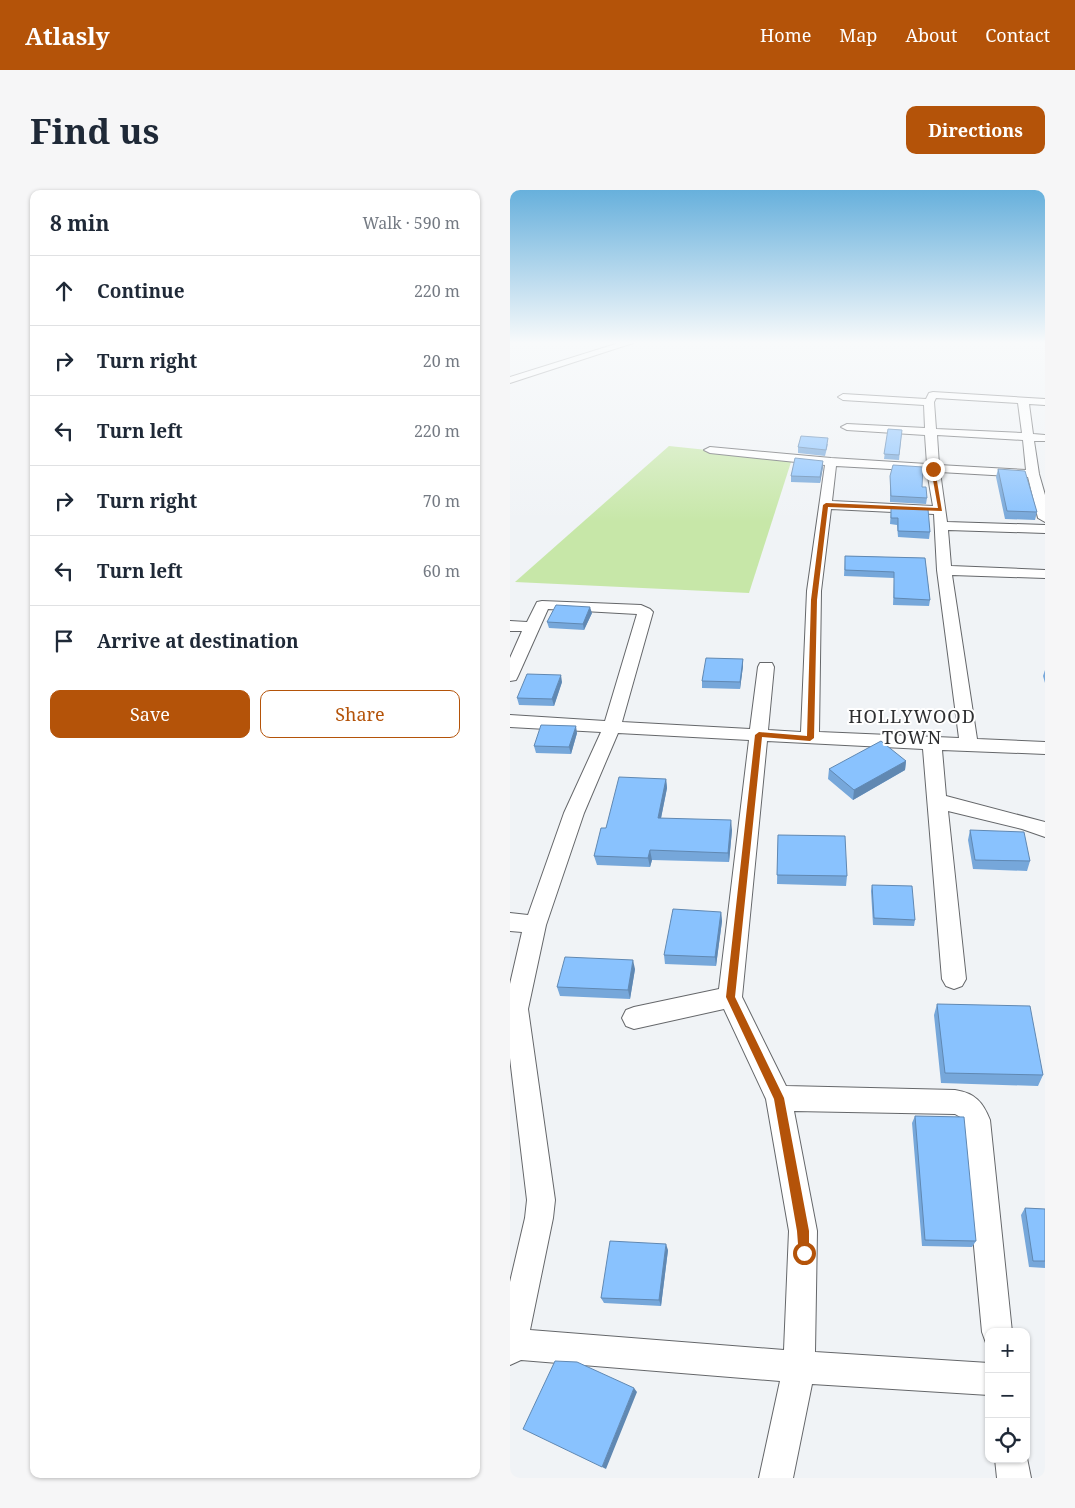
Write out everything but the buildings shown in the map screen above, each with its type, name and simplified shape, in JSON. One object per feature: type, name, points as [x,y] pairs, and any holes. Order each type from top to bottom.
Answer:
[{"type":"street","points":[[929,402],[929,432],[942,526],[944,570],[969,746]]},
{"type":"street","points":[[1022,402],[1027,437],[1045,518]]},
{"type":"street","points":[[847,427],[1045,438]]},
{"type":"street","points":[[710,450],[831,462],[933,469],[1038,482]]},
{"type":"street","points":[[810,738],[814,600],[831,462]]},
{"type":"street","points":[[826,505],[940,510]]},
{"type":"street","points":[[942,526],[1045,529]]},
{"type":"street","points":[[944,570],[1045,574]]},
{"type":"street","points":[[510,676],[520,626],[546,604],[636,608],[645,612],[612,726],[574,813],[535,925],[516,1009],[541,1200],[540,1218],[511,1347],[985,1379]]},
{"type":"street","points":[[766,667],[730,997],[779,1098],[803,1231],[799,1367],[776,1478]]},
{"type":"street","points":[[510,721],[810,738],[1045,748]]},
{"type":"street","points":[[932,744],[954,979]]},
{"type":"street","points":[[937,800],[1026,823],[1045,830]]},
{"type":"street","points":[[510,922],[535,925]]},
{"type":"street","points":[[634,1018],[730,997]]},
{"type":"street","points":[[779,1098],[955,1102],[968,1105],[974,1112],[977,1120],[997,1328]]},
{"type":"street","points":[[1012,1463],[1014,1478]]},
{"type":"green space","points":[[669,446],[792,459],[749,593],[515,582]]},
{"type":"district","name":"HOLLYWOOD TOWN","points":[[912,726]]},
{"type":"route","points":[[804,1253],[803,1231],[786,1127],[779,1098],[730,997],[759,735],[810,738],[814,592],[826,505],[940,510],[933,469]]}]
